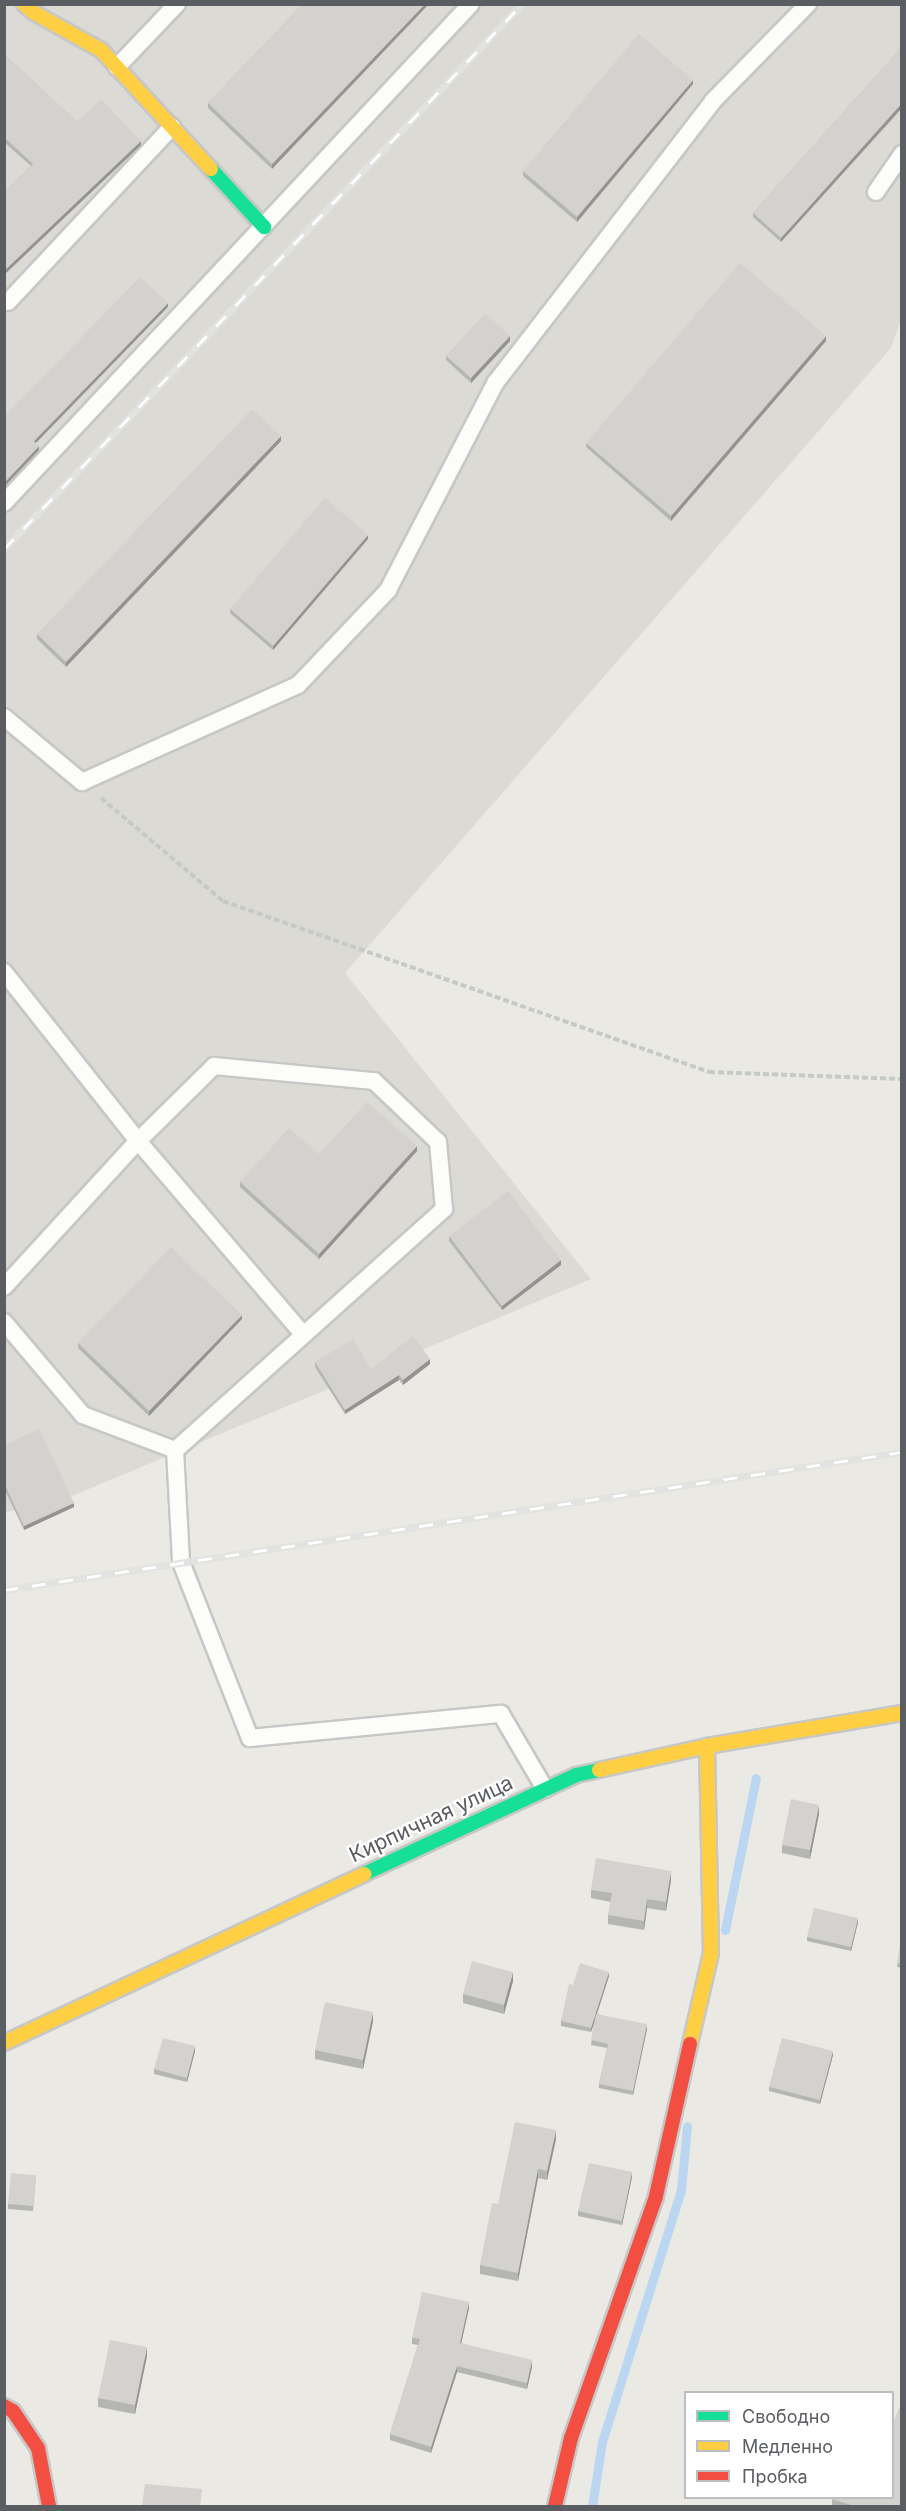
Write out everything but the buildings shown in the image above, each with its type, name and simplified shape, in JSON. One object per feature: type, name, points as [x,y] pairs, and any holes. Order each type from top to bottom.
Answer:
[{"type":"street","points":[[24,4],[33,12],[101,50],[264,227]]},
{"type":"street","name":"Кирпичная улица","points":[[4,2043],[576,1775],[707,1746],[902,1713]]},
{"type":"street","points":[[555,2506],[571,2438],[656,2196],[711,1953],[707,1746]]},
{"type":"street","points":[[4,2406],[13,2411],[38,2448],[49,2506]]},
{"type":"lane","points":[[117,67],[177,4]]},
{"type":"lane","points":[[4,503],[471,4]]},
{"type":"lane","points":[[4,717],[82,782],[298,685],[388,590],[496,382],[713,101],[808,4]]},
{"type":"lane","points":[[8,302],[172,127]]},
{"type":"lane","points":[[876,192],[902,154]]},
{"type":"lane","points":[[4,972],[138,1141],[303,1334]]},
{"type":"lane","points":[[4,1287],[138,1141],[214,1066],[374,1081],[438,1142],[444,1209],[175,1450]]},
{"type":"lane","points":[[4,1322],[83,1415],[175,1450]]},
{"type":"lane","points":[[175,1450],[181,1562],[250,1738],[501,1714],[545,1789]]},
{"type":"path","points":[[82,782],[222,901],[709,1072],[902,1079]]},
{"type":"shaded area","points":[[5,5],[901,5],[902,317],[891,348],[345,973],[591,1279],[53,1504],[5,1512]]},
{"type":"waterway","points":[[725,1930],[756,1778]]},
{"type":"waterway","points":[[592,2506],[602,2442],[681,2190],[687,2126]]},
{"type":"railway","points":[[4,549],[522,4]]},
{"type":"railway","points":[[4,1590],[902,1452]]},
{"type":"traffic: fast","points":[[211,169],[264,227]]},
{"type":"traffic: fast","points":[[364,1874],[576,1775],[599,1770]]},
{"type":"traffic: slow","points":[[24,4],[33,12],[101,50],[211,169]]},
{"type":"traffic: slow","points":[[599,1770],[707,1746],[902,1713]]},
{"type":"traffic: slow","points":[[690,2044],[711,1953],[707,1746]]},
{"type":"traffic: slow","points":[[4,2043],[364,1874]]},
{"type":"traffic: jam","points":[[555,2506],[571,2438],[656,2196],[690,2044]]},
{"type":"traffic: jam","points":[[4,2406],[13,2411],[38,2448],[49,2506]]}]
